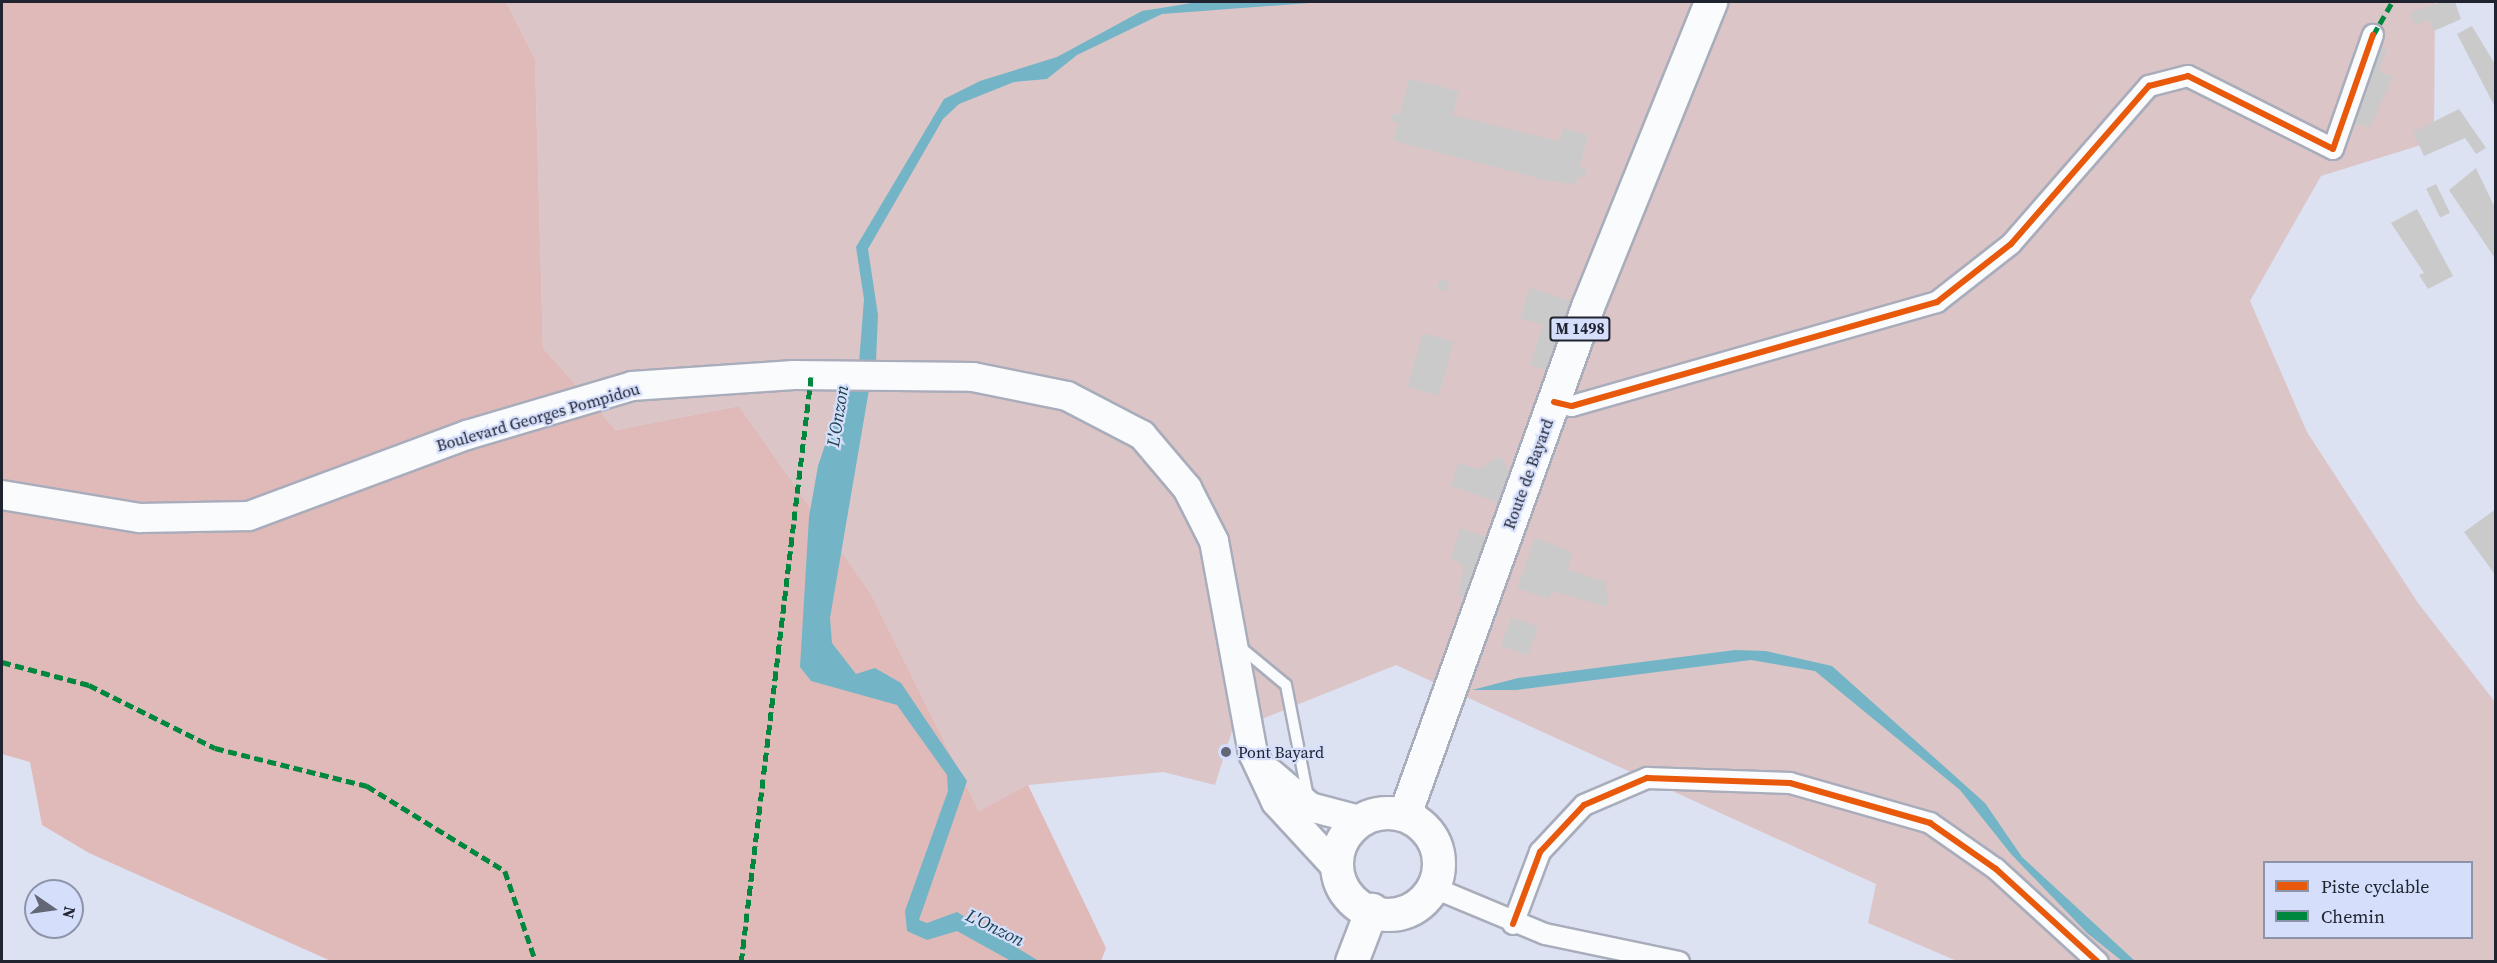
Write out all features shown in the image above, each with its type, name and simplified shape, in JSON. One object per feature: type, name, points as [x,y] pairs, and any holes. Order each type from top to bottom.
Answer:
[{"type":"main road","name":"Route de Bayard","points":[[1405,816],[1554,402],[1711,2]]},
{"type":"main road","name":"Boulevard Georges Pompidou","points":[[2,495],[140,518],[249,516],[467,435],[632,386],[794,375],[973,377],[1067,396],[1142,435],[1187,488],[1214,541],[1224,580],[1253,753],[1281,809],[1335,866]]},
{"type":"main road","points":[[1253,753],[1310,807],[1363,821]]},
{"type":"main road","points":[[1378,814],[1405,816],[1421,824],[1438,852],[1432,886],[1407,912],[1372,910],[1352,900],[1335,866],[1343,840],[1363,821],[1378,814]]},
{"type":"main road","points":[[1352,962],[1372,910]]},
{"type":"street","points":[[1554,402],[1572,406],[1937,302],[2011,244],[2149,86],[2188,76],[2333,149],[2373,35]]},
{"type":"street","points":[[1513,924],[1540,852],[1584,805],[1647,778],[1790,783],[1930,823],[1996,869],[2098,962]]},
{"type":"street","points":[[1432,886],[1513,924],[1679,962]]},
{"type":"lane","points":[[1235,638],[1286,685],[1310,807]]},
{"type":"shaded area","points":[[2,2],[506,2],[535,59],[543,348],[616,430],[739,406],[871,594],[979,811],[1028,785],[1106,948],[1101,961],[331,961],[89,853],[42,825],[30,762],[2,754]]},
{"type":"shaded area","points":[[506,2],[2435,2],[2434,141],[2321,176],[2250,301],[2307,432],[2418,603],[2495,702],[2495,961],[1957,961],[1868,923],[1876,884],[1396,665],[1232,731],[1215,785],[1163,772],[1029,785],[979,811],[871,594],[739,406],[616,430],[543,348],[535,59]]},
{"type":"water","points":[[1198,2],[1323,2],[1162,14],[1077,55],[1047,79],[1014,82],[959,104],[943,119],[868,249],[878,315],[876,361],[859,363],[864,299],[856,247],[944,99],[980,81],[1057,57],[1142,11]]},
{"type":"water","name":"L'Onzon","points":[[870,384],[830,618],[832,643],[856,674],[875,668],[901,683],[967,781],[919,920],[927,923],[957,912],[1039,961],[1011,961],[957,931],[927,940],[907,931],[905,911],[948,791],[947,775],[897,705],[811,681],[800,667],[809,517],[818,466],[845,385]]},
{"type":"water","points":[[1735,650],[1766,651],[1832,666],[1985,803],[2022,857],[2135,961],[2122,961],[2087,933],[2011,854],[1960,790],[1815,671],[1751,660],[1516,690],[1472,690],[1518,678]]},
{"type":"building","points":[[2442,2],[2455,2],[2461,19],[2434,31],[2428,20],[2415,25],[2410,12]]},
{"type":"building","points":[[2472,26],[2496,66],[2496,109],[2457,34]]},
{"type":"building","points":[[2379,44],[2387,50],[2379,71],[2393,77],[2370,127],[2346,122]]},
{"type":"building","points":[[1409,79],[1459,91],[1453,115],[1559,141],[1563,128],[1588,135],[1580,168],[1587,169],[1584,178],[1578,176],[1576,184],[1549,181],[1393,141],[1398,123],[1390,121],[1392,115],[1400,113]]},
{"type":"building","points":[[2459,109],[2486,148],[2476,154],[2465,138],[2424,156],[2413,132]]},
{"type":"building","points":[[2476,168],[2496,210],[2496,260],[2449,190]]},
{"type":"building","points":[[2436,184],[2450,213],[2440,218],[2426,189]]},
{"type":"building","points":[[2417,209],[2453,276],[2428,289],[2419,275],[2424,273],[2391,223]]},
{"type":"building","points":[[1440,279],[1450,282],[1447,291],[1437,289]]},
{"type":"building","points":[[1530,287],[1573,302],[1549,371],[1530,365],[1543,325],[1520,318]]},
{"type":"building","points":[[1423,333],[1454,342],[1438,396],[1408,387]]},
{"type":"building","points":[[1500,456],[1511,474],[1500,503],[1451,486],[1458,463],[1479,469]]},
{"type":"building","points":[[2496,509],[2496,576],[2464,532]]},
{"type":"building","points":[[1460,528],[1486,537],[1493,547],[1474,601],[1458,595],[1464,567],[1451,558]]},
{"type":"building","points":[[1535,538],[1572,552],[1568,570],[1606,582],[1608,607],[1552,591],[1549,599],[1517,588]]},
{"type":"building","points":[[1511,617],[1538,627],[1528,655],[1501,645]]},
{"type":"marked path","points":[[2373,35],[2392,2]]},
{"type":"marked path","points":[[741,962],[811,376]]},
{"type":"marked path","points":[[2,662],[89,685],[215,748],[367,786],[505,871],[536,962]]},
{"type":"cycle path","points":[[1554,402],[1572,406],[1937,302],[2011,244],[2149,86],[2188,76],[2333,149],[2373,35]]},
{"type":"cycle path","points":[[1513,924],[1540,852],[1584,805],[1647,778],[1790,783],[1930,823],[1996,869],[2098,962]]},
{"type":"place","name":"Pont Bayard","points":[[1226,752]]}]
